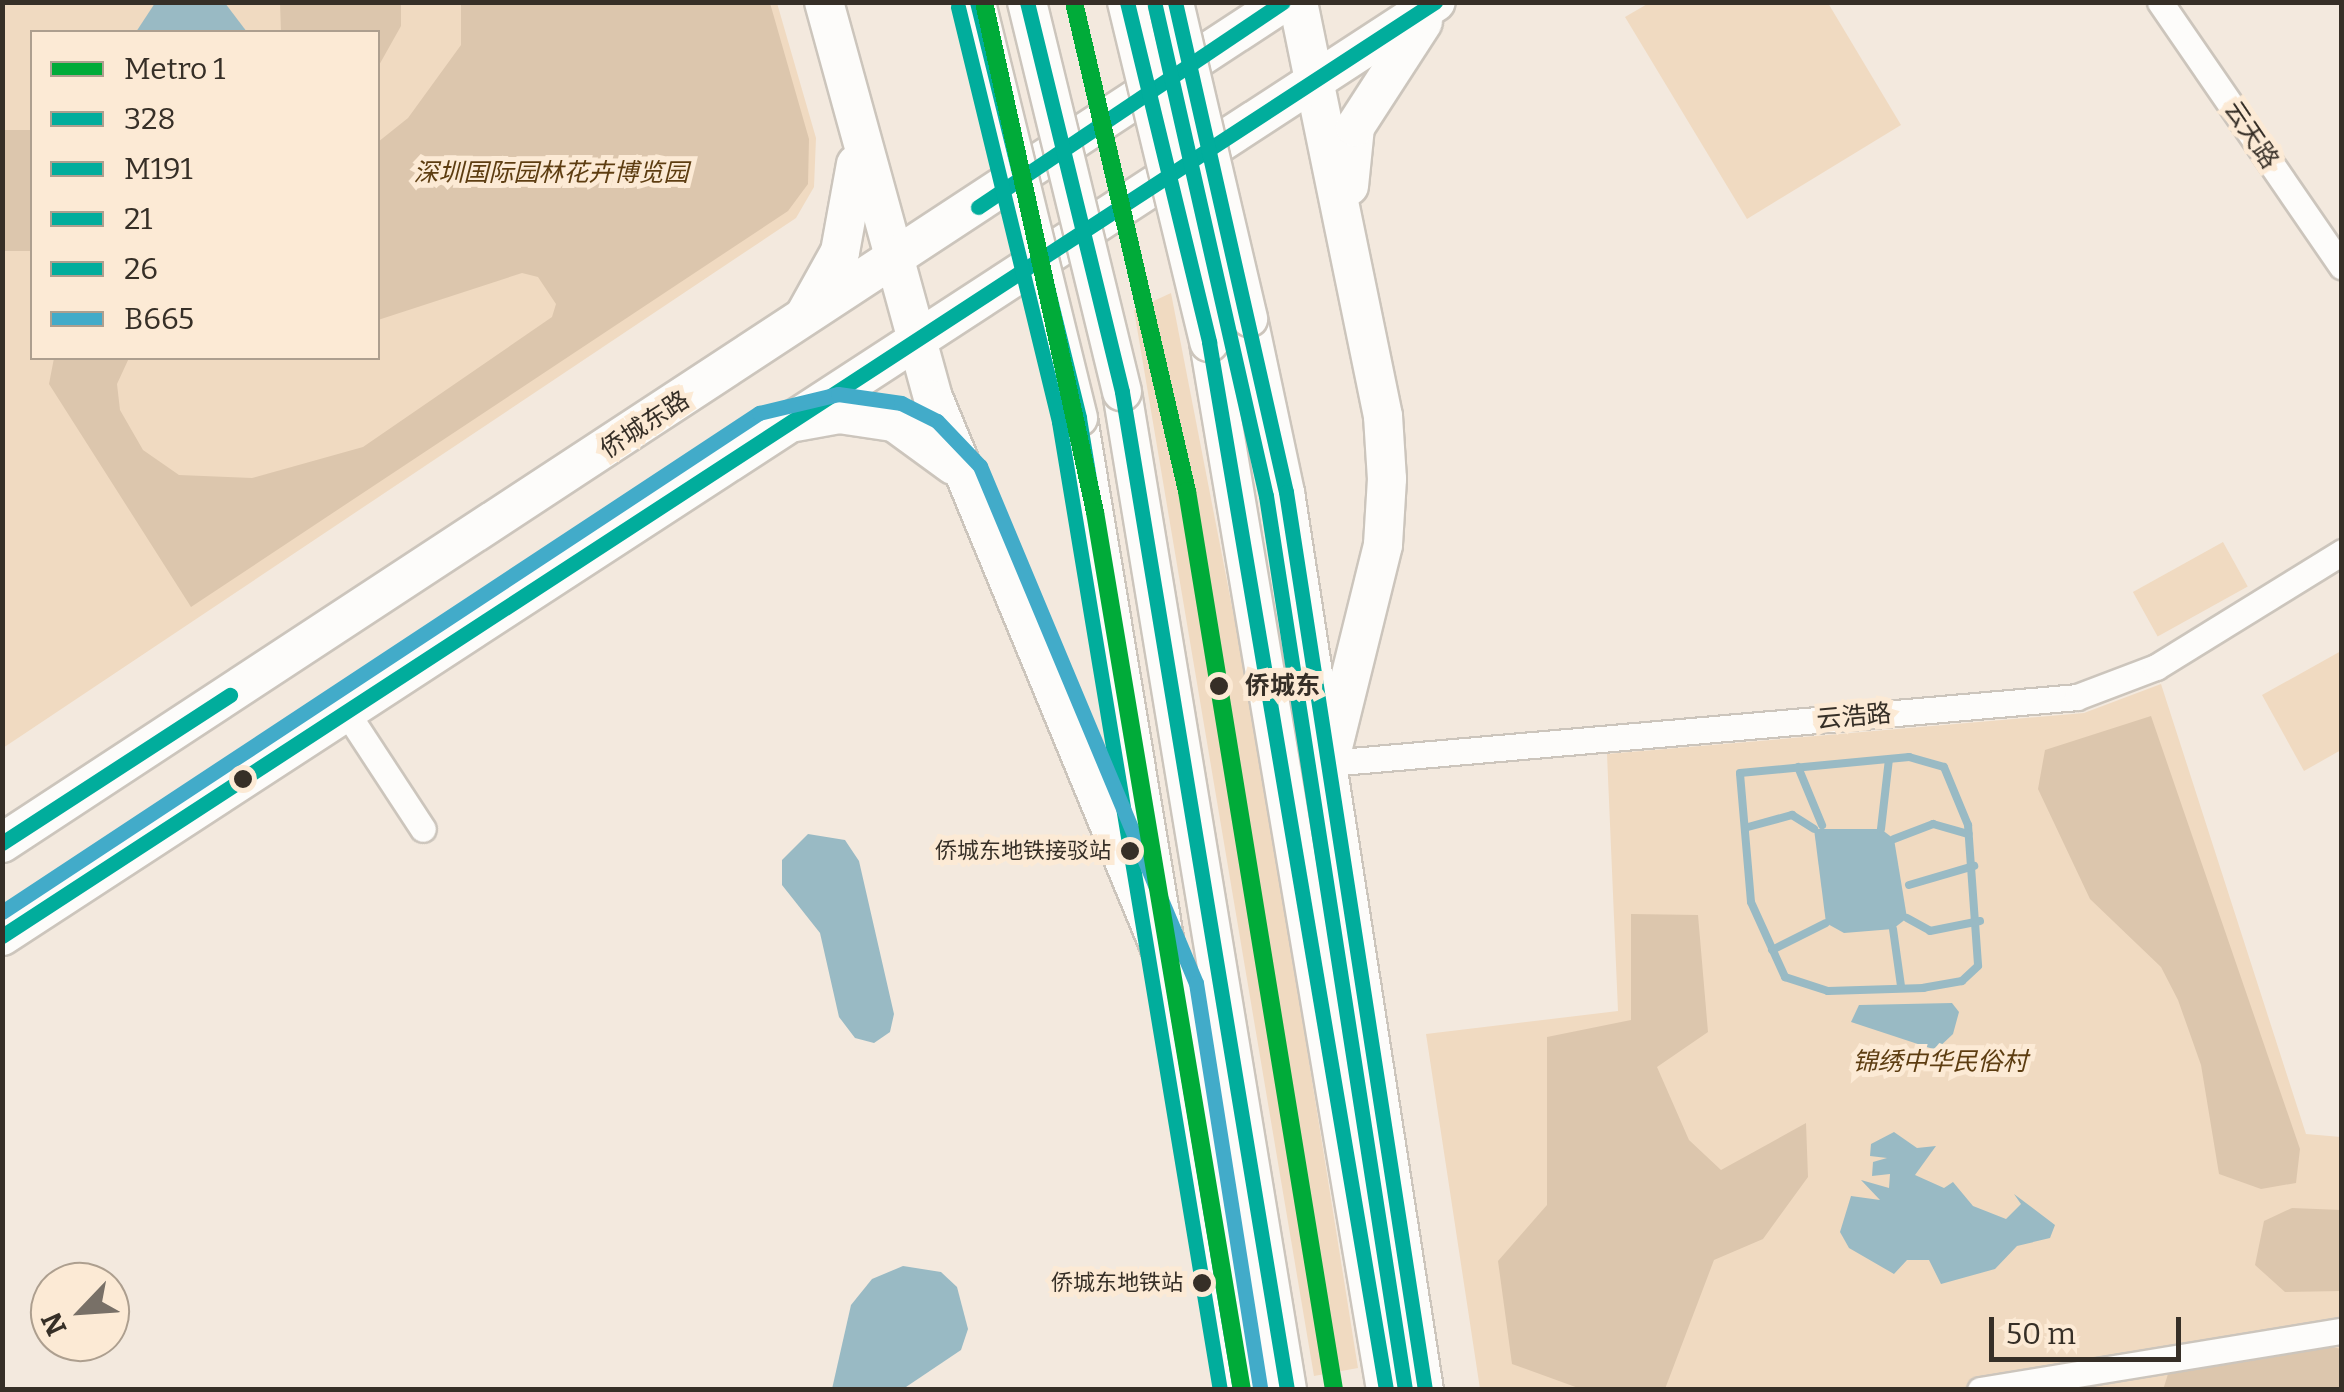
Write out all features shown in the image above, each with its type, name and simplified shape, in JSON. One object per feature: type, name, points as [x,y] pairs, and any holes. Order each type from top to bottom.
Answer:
[{"type":"main road","points":[[824,2],[913,336],[962,475],[1178,991]]},
{"type":"main road","points":[[978,2],[1079,418],[1178,991],[1240,1390]]},
{"type":"main road","points":[[1027,2],[1122,392],[1287,1390]]},
{"type":"main road","points":[[1128,2],[1209,342],[1386,1390]]},
{"type":"main road","points":[[1175,2],[1250,318],[1328,764],[1425,1390]]},
{"type":"main road","name":"侨城东路","points":[[2,844],[798,325],[1284,2]]},
{"type":"main road","points":[[1298,2],[1350,239],[1387,479],[1383,545],[1328,764]]},
{"type":"main road","points":[[2,936],[913,336],[1439,2]]},
{"type":"main road","points":[[1350,239],[1356,127],[1439,2]]},
{"type":"main road","points":[[798,325],[851,217],[856,127]]},
{"type":"main road","points":[[769,431],[869,416],[924,436],[962,475]]},
{"type":"street","name":"云天路","points":[[2160,2],[2342,267]]},
{"type":"street","name":"云浩路","points":[[1328,764],[2077,696],[2156,668],[2342,552]]},
{"type":"street","points":[[345,710],[422,829]]},
{"type":"street","points":[[1980,1390],[2342,1331]]},
{"type":"green space","name":"深圳国际园林花卉博览园","points":[[3,3],[777,3],[816,138],[814,187],[796,218],[3,748]]},
{"type":"green space","points":[[280,3],[401,3],[401,26],[380,63],[380,30],[281,30]]},
{"type":"green space","points":[[461,3],[770,3],[809,139],[808,184],[788,211],[191,607],[49,384],[54,360],[128,360],[117,384],[120,410],[143,450],[179,475],[252,478],[363,447],[552,317],[556,304],[538,277],[522,273],[380,319],[380,140],[408,118],[461,45]]},
{"type":"green space","points":[[1649,3],[1828,3],[1901,125],[1747,219],[1625,17]]},
{"type":"green space","points":[[2,130],[30,130],[30,251],[2,251]]},
{"type":"green space","points":[[1171,293],[1256,730],[1358,1368],[1314,1376],[1134,310]]},
{"type":"green space","points":[[2223,542],[2248,587],[2158,637],[2133,592]]},
{"type":"green space","points":[[2341,651],[2341,750],[2304,771],[2262,695]]},
{"type":"green space","name":"锦绣中华民俗村","points":[[2161,684],[2306,1134],[2341,1137],[2341,1389],[1480,1389],[1426,1034],[1618,1011],[1607,754],[2084,713]]},
{"type":"green space","points":[[2151,716],[2300,1149],[2296,1183],[2261,1189],[2219,1174],[2201,1065],[2178,1000],[2161,967],[2090,899],[2038,789],[2045,750]]},
{"type":"green space","points":[[1631,914],[1698,915],[1708,1032],[1657,1067],[1689,1140],[1721,1170],[1806,1123],[1808,1177],[1763,1239],[1714,1260],[1665,1389],[1581,1389],[1512,1364],[1498,1261],[1547,1205],[1547,1037],[1631,1020]]},
{"type":"green space","points":[[2292,1208],[2341,1210],[2341,1291],[2285,1292],[2255,1265],[2264,1221]]},
{"type":"green space","points":[[2324,1345],[2341,1349],[2341,1389],[2163,1390],[2168,1374]]},
{"type":"water","points":[[155,3],[225,3],[245,30],[137,30]]},
{"type":"water","points":[[1814,829],[1881,829],[1894,839],[1907,918],[1893,929],[1844,933],[1826,923]]},
{"type":"water","points":[[808,834],[845,840],[859,861],[894,1014],[890,1032],[874,1043],[855,1038],[839,1017],[820,933],[782,885],[782,860]]},
{"type":"water","points":[[1952,1003],[1959,1012],[1953,1034],[1936,1050],[1851,1022],[1859,1005]]},
{"type":"water","points":[[1894,1132],[1917,1148],[1936,1146],[1915,1175],[1944,1188],[1953,1182],[1973,1206],[2006,1219],[2021,1204],[2014,1194],[2055,1225],[2050,1238],[2017,1246],[1995,1269],[1941,1284],[1929,1260],[1907,1260],[1894,1274],[1849,1248],[1840,1232],[1851,1196],[1880,1200],[1861,1180],[1889,1188],[1890,1174],[1872,1176],[1873,1162],[1887,1158],[1870,1156],[1871,1144]]},
{"type":"water","points":[[903,1266],[941,1272],[957,1287],[968,1329],[961,1350],[903,1389],[832,1389],[851,1305],[872,1279]]},
{"type":"waterway","points":[[1909,757],[1944,767],[1968,825],[1978,966],[1962,981],[1924,988],[1828,991],[1785,977],[1751,902],[1740,773],[1909,757]]},
{"type":"waterway","points":[[1881,829],[1889,759]]},
{"type":"waterway","points":[[1798,767],[1822,825]]},
{"type":"waterway","points":[[1748,827],[1792,815],[1814,829]]},
{"type":"waterway","points":[[1894,839],[1933,824],[1969,834]]},
{"type":"waterway","points":[[1909,885],[1974,866]]},
{"type":"waterway","points":[[1907,918],[1930,931],[1980,921]]},
{"type":"waterway","points":[[1772,950],[1826,923]]},
{"type":"waterway","points":[[1893,929],[1901,986]]},
{"type":"metro line","name":"1","points":[[984,2],[1095,512],[1242,1390]]},
{"type":"metro line","name":"1","points":[[1074,2],[1187,491],[1334,1390]]},
{"type":"transit line","name":"21","points":[[977,2],[1079,418],[1240,1390]]},
{"type":"transit line","name":"M191","points":[[1027,2],[1122,392],[1287,1390]]},
{"type":"transit line","name":"M191","points":[[1127,2],[1209,342],[1386,1390]]},
{"type":"transit line","name":"21","points":[[1175,2],[1286,492],[1425,1390]]},
{"type":"transit line","name":"328","points":[[978,207],[1283,2]]},
{"type":"transit line","name":"328","points":[[2,936],[1435,2]]},
{"type":"transit line","name":"26","points":[[1155,6],[1266,496],[1405,1390]]},
{"type":"transit line","name":"26","points":[[958,7],[1059,422],[1220,1390]]},
{"type":"transit line","name":"B665","points":[[2,912],[759,413],[838,394],[901,403],[937,421],[980,466],[1196,983],[1260,1387]]},
{"type":"transit line","name":"328","points":[[2,843],[230,695]]},
{"type":"place","name":"侨城东","points":[[1219,686]]},
{"type":"place","name":"侨城东地铁接驳站","points":[[1130,851]]},
{"type":"place","name":"侨城东地铁站","points":[[1202,1283]]}]
